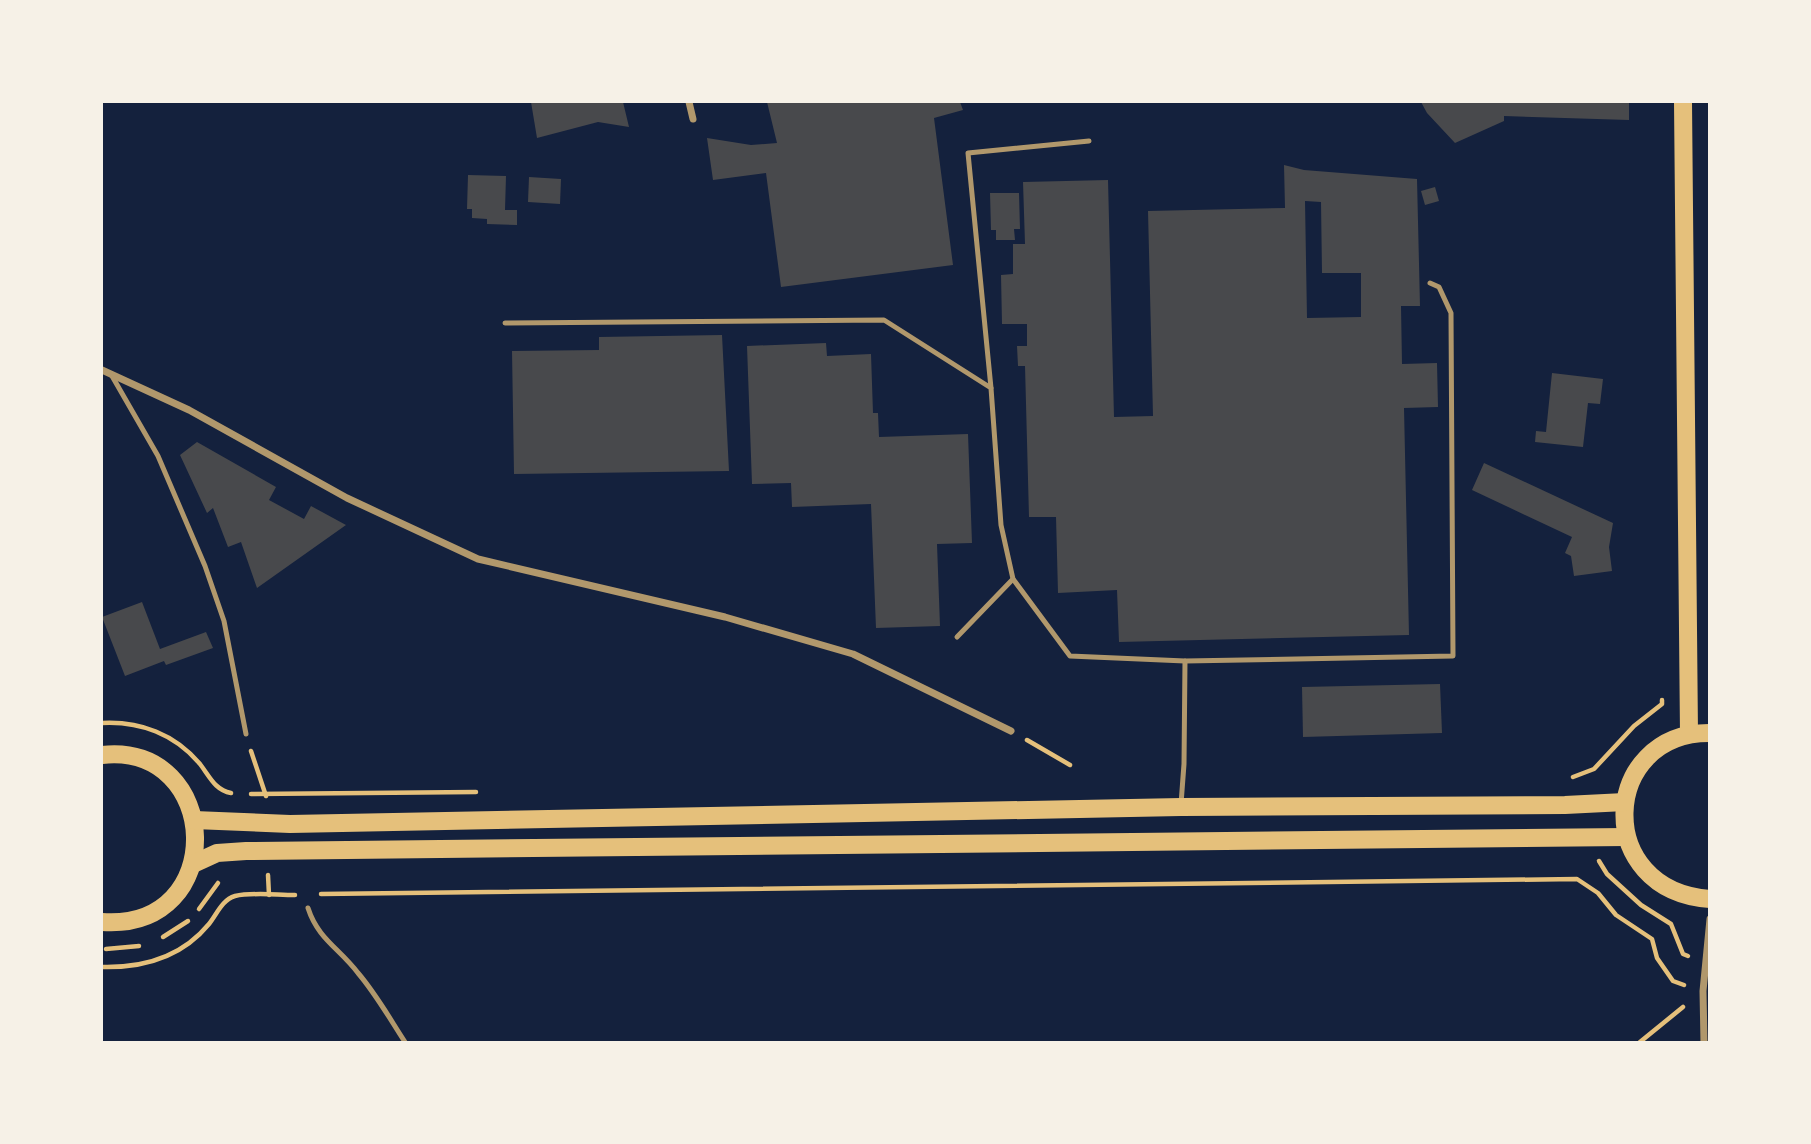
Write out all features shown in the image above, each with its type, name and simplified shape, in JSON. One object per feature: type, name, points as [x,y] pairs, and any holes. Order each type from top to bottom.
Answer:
[{"type":"main road","points":[[1683,102],[1689,734]]},
{"type":"main road","points":[[1710,733],[1689,734],[1669,742],[1643,762],[1632,781],[1625,802],[1626,836],[1641,866],[1665,887],[1679,894],[1710,899]]},
{"type":"main road","points":[[102,755],[131,757],[149,763],[178,786],[188,802],[194,820],[196,850],[192,864],[176,894],[164,906],[133,921],[102,922]]},
{"type":"main road","points":[[194,820],[290,824],[1181,807],[1565,805],[1625,802]]},
{"type":"main road","points":[[192,864],[217,853],[246,851],[1626,836]]},
{"type":"street","points":[[689,102],[693,119]]},
{"type":"street","points":[[102,370],[189,410],[347,498],[478,559],[725,617],[853,654],[1011,731]]},
{"type":"street","points":[[1704,1042],[1703,991],[1710,919]]},
{"type":"lane","points":[[1089,141],[968,153],[991,388],[1001,525],[1013,579],[1070,656],[1185,661],[1454,656],[1451,313],[1439,287],[1430,283]]},
{"type":"lane","points":[[505,323],[884,320],[991,388]]},
{"type":"lane","points":[[112,376],[158,456],[205,566],[224,621],[246,734]]},
{"type":"lane","points":[[957,637],[1013,579]]},
{"type":"lane","points":[[1181,807],[1185,661]]},
{"type":"lane","points":[[308,908],[313,925],[357,971],[405,1042]]},
{"type":"path","points":[[1011,731],[1070,765]]},
{"type":"path","points":[[246,734],[258,777],[266,794]]},
{"type":"path","points":[[1598,859],[1607,874],[1641,905],[1671,924],[1683,954],[1706,959]]},
{"type":"path","points":[[257,875],[280,874]]},
{"type":"path","points":[[316,894],[1577,879],[1598,893],[1616,915],[1652,939],[1657,958],[1673,981],[1703,991]]},
{"type":"path","points":[[196,913],[221,880]]},
{"type":"path","points":[[102,967],[139,966],[174,953],[198,935],[225,901],[235,896],[302,895]]},
{"type":"path","points":[[158,940],[174,932],[191,918]]},
{"type":"path","points":[[102,949],[116,950],[144,944]]},
{"type":"path","points":[[1640,1042],[1703,991]]},
{"type":"building","points":[[531,102],[623,102],[629,127],[598,122],[537,138]]},
{"type":"building","points":[[767,102],[960,102],[963,110],[934,118],[953,265],[781,287],[766,173],[713,180],[707,138],[751,145],[777,143]]},
{"type":"building","points":[[1421,102],[1629,102],[1629,120],[1504,116],[1504,121],[1455,143],[1427,113]]},
{"type":"building","points":[[1284,165],[1304,170],[1417,179],[1420,306],[1401,306],[1402,364],[1437,363],[1438,407],[1404,408],[1409,635],[1119,642],[1117,590],[1058,593],[1056,517],[1029,517],[1025,366],[1018,366],[1017,346],[1027,346],[1027,324],[1002,324],[1001,275],[1013,274],[1013,244],[1025,244],[1023,182],[1108,180],[1114,417],[1153,416],[1148,211],[1285,208]],"holes":[[[1305,201],[1321,202],[1322,273],[1361,273],[1361,317],[1307,318]]]},
{"type":"building","points":[[468,175],[506,176],[505,210],[517,210],[517,225],[487,224],[487,219],[472,218],[472,209],[467,209]]},
{"type":"building","points":[[529,177],[561,179],[560,204],[528,202]]},
{"type":"building","points":[[1435,187],[1439,201],[1425,205],[1421,191]]},
{"type":"building","points":[[990,193],[1019,193],[1020,229],[1014,229],[1015,240],[996,240],[996,230],[991,230]]},
{"type":"building","points":[[722,335],[729,471],[514,474],[512,351],[599,350],[599,337]]},
{"type":"building","points":[[826,343],[827,356],[871,354],[873,413],[878,413],[879,437],[968,434],[972,543],[937,544],[940,626],[876,628],[871,504],[792,507],[791,483],[752,484],[747,346]]},
{"type":"building","points":[[1552,373],[1603,379],[1600,404],[1588,403],[1583,447],[1535,442],[1536,431],[1546,432]]},
{"type":"building","points":[[197,442],[276,487],[269,500],[304,519],[311,506],[346,525],[257,588],[241,542],[228,547],[213,508],[207,513],[180,455]]},
{"type":"building","points":[[1484,463],[1613,523],[1609,547],[1612,571],[1574,576],[1571,556],[1565,553],[1572,537],[1472,490]]},
{"type":"building","points":[[142,602],[160,649],[206,632],[213,648],[166,665],[164,661],[125,676],[102,617]]},
{"type":"building","points":[[1440,684],[1442,733],[1303,737],[1302,687]]}]
